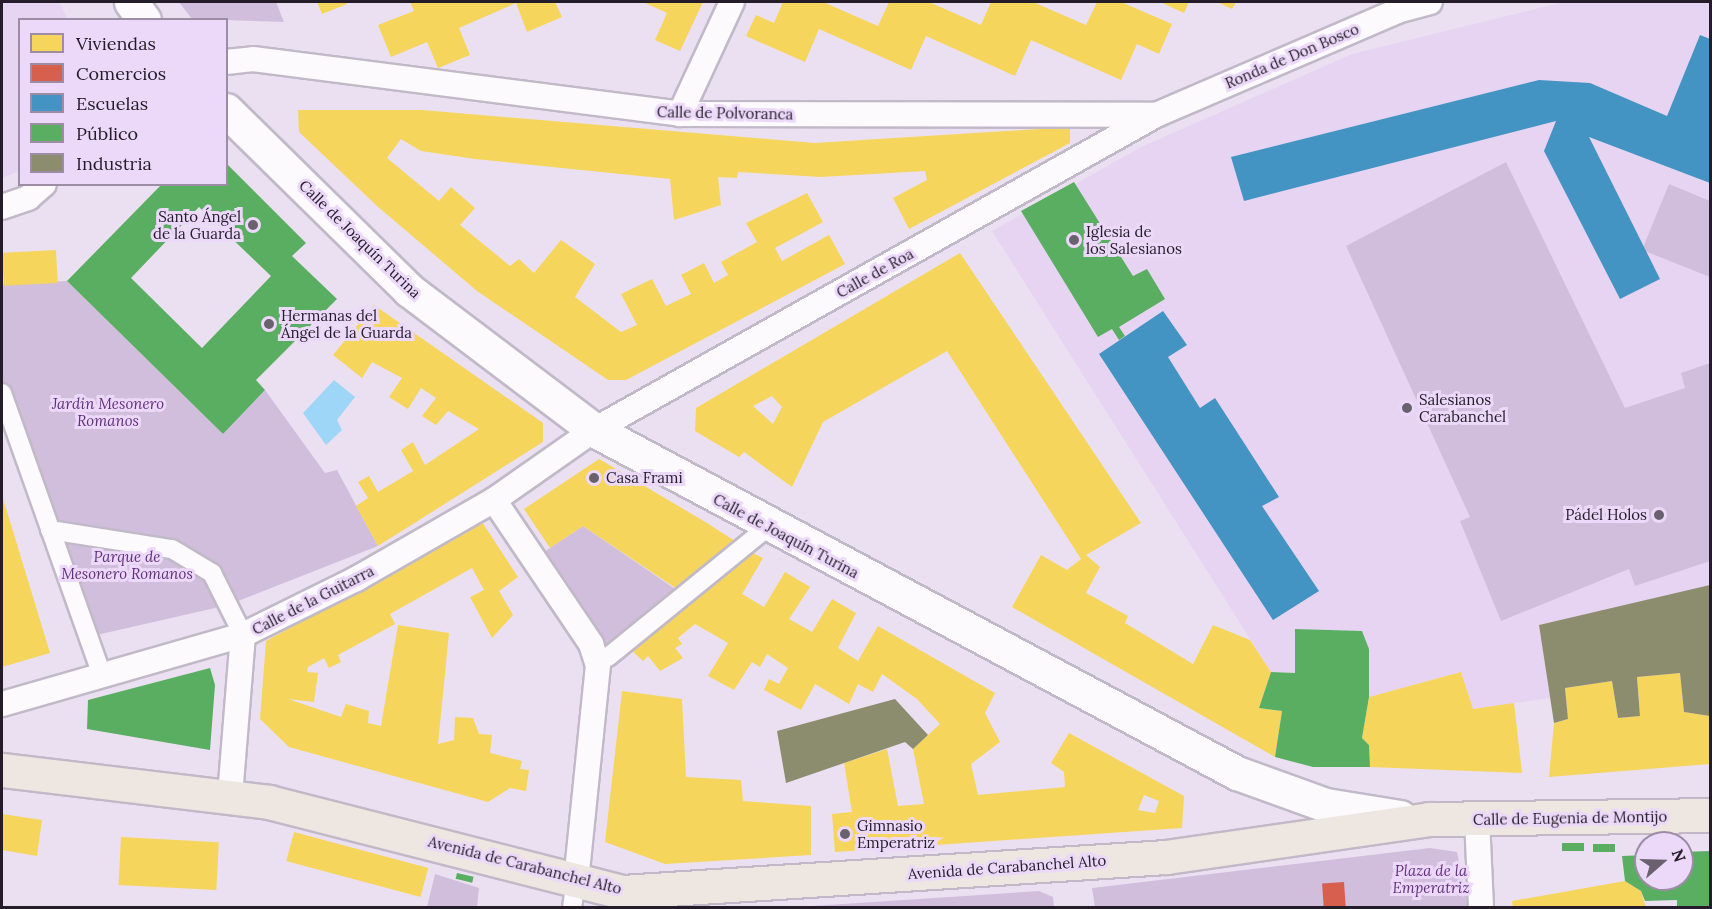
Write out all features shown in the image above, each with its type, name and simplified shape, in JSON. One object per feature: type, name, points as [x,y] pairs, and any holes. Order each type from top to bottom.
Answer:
[{"type":"main road","points":[[131,2],[143,18]]},
{"type":"main road","name":"Calle de Joaquín Turina","points":[[228,112],[410,290],[594,430],[768,527],[1254,781],[1366,815],[1429,819]]},
{"type":"main road","name":"Avenida de Carabanchel Alto","points":[[2,770],[230,796],[463,849],[574,894],[1233,849],[1429,819]]},
{"type":"main road","name":"Calle de Eugenia de Montijo","points":[[1429,819],[1710,816]]},
{"type":"street","points":[[680,114],[732,2]]},
{"type":"street","name":"Ronda de Don Bosco","points":[[1156,115],[1397,11],[1430,2]]},
{"type":"street","name":"Calle de Polvoranca","points":[[228,62],[253,59],[680,114],[1156,115]]},
{"type":"street","name":"Calle de Roa","points":[[594,430],[1156,115]]},
{"type":"street","points":[[2,207],[28,198],[42,186]]},
{"type":"street","points":[[2,393],[102,676]]},
{"type":"street","name":"Calle de la Guitarra","points":[[2,705],[243,635],[356,579],[494,500],[594,430]]},
{"type":"street","points":[[494,500],[591,644],[598,664],[574,894]]},
{"type":"street","points":[[608,657],[768,527]]},
{"type":"street","points":[[50,530],[172,549],[212,573],[243,635],[230,796]]},
{"type":"street","points":[[1477,819],[1481,908]]},
{"type":"shaded area","points":[[2,2],[59,2],[67,18],[18,18],[18,171],[2,178]]},
{"type":"shaded area","name":"Salesianos Carabanchel","points":[[1564,2],[1710,2],[1710,586],[1539,625],[1550,698],[1473,709],[1461,672],[1369,697],[1369,649],[1362,631],[1295,629],[1295,673],[1271,672],[992,231],[1141,147],[1352,54]]},
{"type":"green space","points":[[179,2],[276,2],[284,22],[228,20],[228,18],[191,18]]},
{"type":"green space","points":[[1506,162],[1625,408],[1685,388],[1681,373],[1710,363],[1710,561],[1635,586],[1629,569],[1501,621],[1460,521],[1470,517],[1346,246]]},
{"type":"green space","points":[[1669,184],[1710,201],[1710,277],[1642,250]]},
{"type":"green space","points":[[67,281],[223,434],[265,390],[325,473],[337,470],[378,546],[228,605],[88,637],[2,393],[2,284]]},
{"type":"green space","points":[[583,526],[684,595],[608,657],[541,554]]},
{"type":"green space","name":"Plaza de la Emperatriz","points":[[1430,848],[1457,852],[1468,907],[1095,907],[1092,888]]},
{"type":"green space","points":[[435,874],[479,888],[477,907],[427,907]]},
{"type":"green space","points":[[1039,891],[1053,897],[1054,907],[797,907]]},
{"type":"water","points":[[334,380],[355,397],[337,420],[342,430],[326,445],[303,413]]},
{"type":"building: Viviendas","points":[[317,2],[346,2],[347,4],[322,14]]},
{"type":"building: Viviendas","points":[[410,2],[555,2],[562,17],[527,32],[516,3],[459,28],[470,55],[438,68],[427,42],[391,57],[378,25],[414,11]]},
{"type":"building: Viviendas","points":[[643,2],[703,2],[680,51],[655,40],[667,13]]},
{"type":"building: Viviendas","points":[[783,2],[823,2],[878,26],[889,2],[929,2],[981,25],[991,2],[1033,2],[1086,25],[1097,2],[1121,2],[1172,24],[1159,54],[1137,44],[1121,80],[1031,40],[1015,76],[926,36],[911,70],[819,29],[805,62],[746,36],[756,15],[774,23]]},
{"type":"building: Viviendas","points":[[1160,2],[1189,2],[1184,13]]},
{"type":"building: Viviendas","points":[[1217,2],[1236,2],[1232,9]]},
{"type":"building: Viviendas","points":[[298,110],[422,110],[815,143],[1070,127],[1070,143],[909,229],[893,198],[927,180],[925,171],[821,177],[738,172],[737,178],[718,177],[721,205],[674,220],[670,179],[475,159],[421,151],[401,139],[387,158],[439,201],[451,187],[475,208],[460,225],[510,266],[519,259],[534,273],[561,240],[595,264],[575,297],[621,332],[637,325],[621,294],[652,279],[666,306],[691,294],[681,275],[704,263],[714,283],[728,275],[721,262],[757,242],[746,223],[807,193],[823,222],[775,248],[782,261],[829,235],[845,264],[626,380],[608,380],[477,291],[377,206],[299,132]]},
{"type":"building: Viviendas","points":[[56,250],[58,283],[4,286],[2,253]]},
{"type":"building: Viviendas","points":[[960,253],[1141,523],[1086,555],[1100,567],[1086,593],[1128,616],[1125,623],[1193,664],[1213,625],[1250,640],[1271,672],[1259,708],[1282,711],[1275,757],[1012,607],[1041,555],[1067,570],[1081,559],[947,351],[823,422],[792,487],[744,452],[739,457],[695,431],[696,408]],"holes":[[[772,396],[782,407],[773,424],[753,406]]]},
{"type":"building: Viviendas","points":[[374,305],[543,423],[543,442],[378,546],[356,506],[368,498],[358,482],[369,476],[378,492],[413,471],[401,450],[413,442],[425,465],[479,429],[448,411],[436,425],[422,416],[436,398],[421,388],[408,409],[389,397],[402,378],[372,362],[362,378],[333,355]]},
{"type":"building: Viviendas","points":[[599,459],[741,545],[677,589],[583,526],[550,548],[524,509]]},
{"type":"building: Viviendas","points":[[2,495],[50,653],[2,667]]},
{"type":"building: Viviendas","points":[[482,522],[518,577],[499,591],[513,615],[492,638],[470,597],[484,590],[472,568],[390,614],[395,624],[338,655],[341,662],[329,668],[324,658],[308,667],[307,672],[318,673],[314,702],[288,699],[341,717],[346,704],[369,711],[368,723],[381,726],[398,625],[449,633],[438,744],[454,740],[455,717],[473,718],[479,734],[492,735],[490,753],[522,761],[520,769],[529,770],[526,791],[510,788],[488,802],[289,747],[260,719],[266,641]]},
{"type":"building: Viviendas","points":[[748,551],[763,558],[742,594],[764,607],[785,572],[810,587],[789,619],[812,632],[832,599],[856,613],[838,648],[858,661],[878,626],[995,693],[985,713],[1000,742],[971,764],[978,795],[1065,787],[1064,772],[1051,763],[1069,733],[1184,796],[1182,828],[835,852],[832,814],[852,812],[844,763],[887,749],[898,806],[924,804],[913,749],[940,724],[917,699],[882,674],[873,692],[858,684],[849,704],[815,684],[801,710],[764,690],[769,679],[779,684],[788,668],[767,654],[760,667],[752,662],[734,690],[708,676],[728,643],[695,624],[678,638],[682,644],[675,648],[683,658],[660,671],[648,656],[643,661],[630,649]],"holes":[[[1144,795],[1159,801],[1155,813],[1138,810]]]},
{"type":"building: Viviendas","points":[[1461,672],[1473,709],[1514,703],[1522,773],[1370,767],[1369,745],[1362,738],[1369,697]]},
{"type":"building: Viviendas","points":[[1680,673],[1684,712],[1710,716],[1710,764],[1549,777],[1554,723],[1568,719],[1565,688],[1612,681],[1618,718],[1640,716],[1637,677]]},
{"type":"building: Viviendas","points":[[622,691],[682,699],[686,777],[741,780],[743,801],[811,806],[811,855],[665,864],[605,842]]},
{"type":"building: Viviendas","points":[[2,814],[42,820],[37,856],[2,850]]},
{"type":"building: Viviendas","points":[[294,832],[428,868],[420,897],[286,861]]},
{"type":"building: Viviendas","points":[[121,837],[219,842],[216,890],[118,885]]},
{"type":"building: Viviendas","points":[[1625,881],[1634,887],[1634,891],[1641,891],[1646,908],[1513,908],[1512,901]]},
{"type":"building: Comercios","points":[[1344,882],[1346,908],[1324,908],[1322,884]]},
{"type":"building: Escuelas","points":[[1700,35],[1710,39],[1710,183],[1589,137],[1660,279],[1620,299],[1544,151],[1556,121],[1244,201],[1231,157],[1539,80],[1590,83],[1667,116]]},
{"type":"building: Escuelas","points":[[1163,311],[1187,345],[1168,357],[1200,408],[1215,398],[1279,497],[1262,506],[1319,591],[1273,620],[1099,354]]},
{"type":"building: Público","name":"Hermanas del Ángel de la Guarda","points":[[228,165],[306,243],[292,256],[337,299],[256,380],[265,390],[223,434],[67,281],[160,186],[228,186]],"holes":[[[199,207],[271,276],[202,348],[131,278]]]},
{"type":"building: Público","name":"Iglesia de los Salesianos","points":[[1074,182],[1133,276],[1147,269],[1165,299],[1119,327],[1125,336],[1119,340],[1112,329],[1098,337],[1021,211]]},
{"type":"building: Público","points":[[1295,629],[1362,631],[1369,649],[1369,697],[1362,738],[1369,745],[1370,767],[1313,767],[1275,757],[1282,711],[1259,708],[1271,672],[1295,673]]},
{"type":"building: Público","points":[[210,668],[215,685],[210,750],[87,729],[88,700]]},
{"type":"building: Público","points":[[1562,843],[1584,843],[1584,851],[1562,851]]},
{"type":"building: Público","points":[[1593,844],[1615,844],[1615,852],[1593,852]]},
{"type":"building: Público","points":[[1710,851],[1710,908],[1677,908],[1677,900],[1645,901],[1641,891],[1694,891],[1694,852]]},
{"type":"building: Público","points":[[1622,856],[1634,856],[1634,887],[1625,881]]},
{"type":"building: Público","points":[[457,873],[474,877],[472,883],[456,879]]},
{"type":"building: Industria","points":[[1710,585],[1710,716],[1684,712],[1680,673],[1637,677],[1640,716],[1618,718],[1612,681],[1565,688],[1568,719],[1554,723],[1539,625]]},
{"type":"building: Industria","points":[[895,699],[928,735],[913,749],[905,742],[786,783],[777,731]]},
{"type":"place","name":"Santo Ángel de la Guarda","points":[[253,225]]},
{"type":"place","name":"Iglesia de los Salesianos","points":[[1074,240]]},
{"type":"place","name":"Hermanas del Ángel de la Guarda","points":[[269,324]]},
{"type":"place","name":"Salesianos Carabanchel","points":[[1407,408]]},
{"type":"place","name":"Casa Frami","points":[[594,478]]},
{"type":"place","name":"Pádel Holos","points":[[1659,515]]},
{"type":"place","name":"Gimnasio Emperatriz","points":[[845,834]]},
{"type":"park label","name":"Jardin Mesonero Romanos","points":[[108,412]]},
{"type":"park label","name":"Parque de Mesonero Romanos","points":[[127,564]]}]
